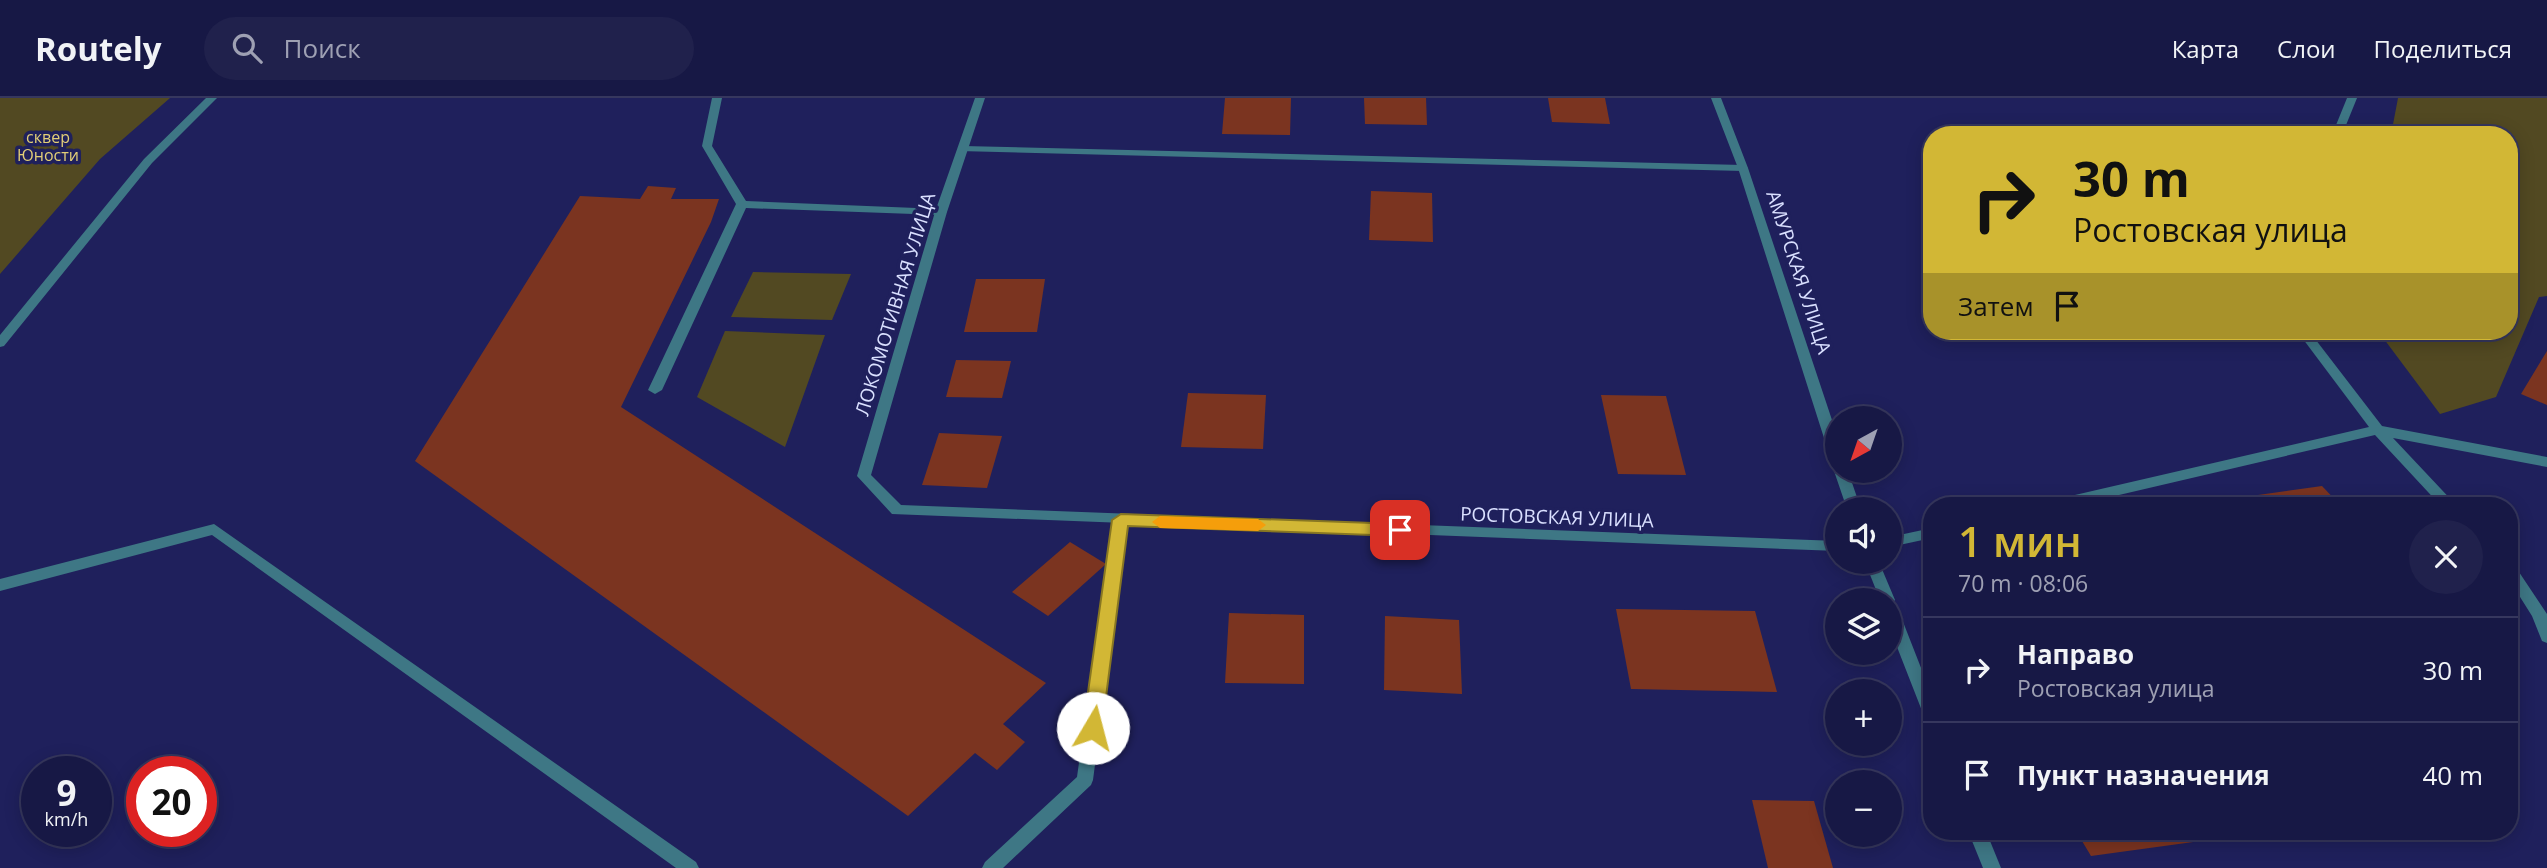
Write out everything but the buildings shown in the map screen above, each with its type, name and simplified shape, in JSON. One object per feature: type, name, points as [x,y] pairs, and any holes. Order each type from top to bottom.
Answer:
[{"type":"street","points":[[0,343],[148,161],[212,98]]},
{"type":"street","points":[[718,98],[707,146],[742,204]]},
{"type":"street","name":"ЛОКОМОТИВНАЯ УЛИЦА","points":[[897,510],[864,476],[941,212],[980,98]]},
{"type":"street","name":"АМУРСКАЯ УЛИЦА","points":[[1716,98],[1743,168],[1825,420]]},
{"type":"street","points":[[2341,126],[2352,98]]},
{"type":"street","points":[[963,149],[1743,168]]},
{"type":"street","points":[[742,204],[941,212]]},
{"type":"street","points":[[656,390],[742,204]]},
{"type":"street","points":[[2310,340],[2378,430],[2441,497]]},
{"type":"street","points":[[2088,497],[2378,430],[2547,462]]},
{"type":"street","name":"РОСТОВСКАЯ УЛИЦА","points":[[897,510],[1825,547]]},
{"type":"street","points":[[991,868],[1086,780],[1121,520]]},
{"type":"street","points":[[0,585],[214,528],[690,868]]},
{"type":"street","points":[[1902,539],[1923,535]]},
{"type":"street","points":[[2518,581],[2539,614],[2547,637]]},
{"type":"street","points":[[1902,639],[1923,693]]},
{"type":"street","points":[[1981,840],[1992,868]]},
{"type":"green space","name":"сквер Юности","points":[[0,98],[170,98],[100,159],[0,274]]},
{"type":"green space","points":[[2398,98],[2547,98],[2547,296],[2539,297],[2496,397],[2440,414],[2385,340],[2518,340],[2518,126],[2393,126]]},
{"type":"green space","points":[[753,272],[851,274],[832,320],[731,317]]},
{"type":"green space","points":[[725,331],[825,335],[785,447],[697,397]]},
{"type":"slow traffic","points":[[1160,522],[1258,525]]},
{"type":"route","points":[[1093,728],[1121,520],[1400,530]]}]
